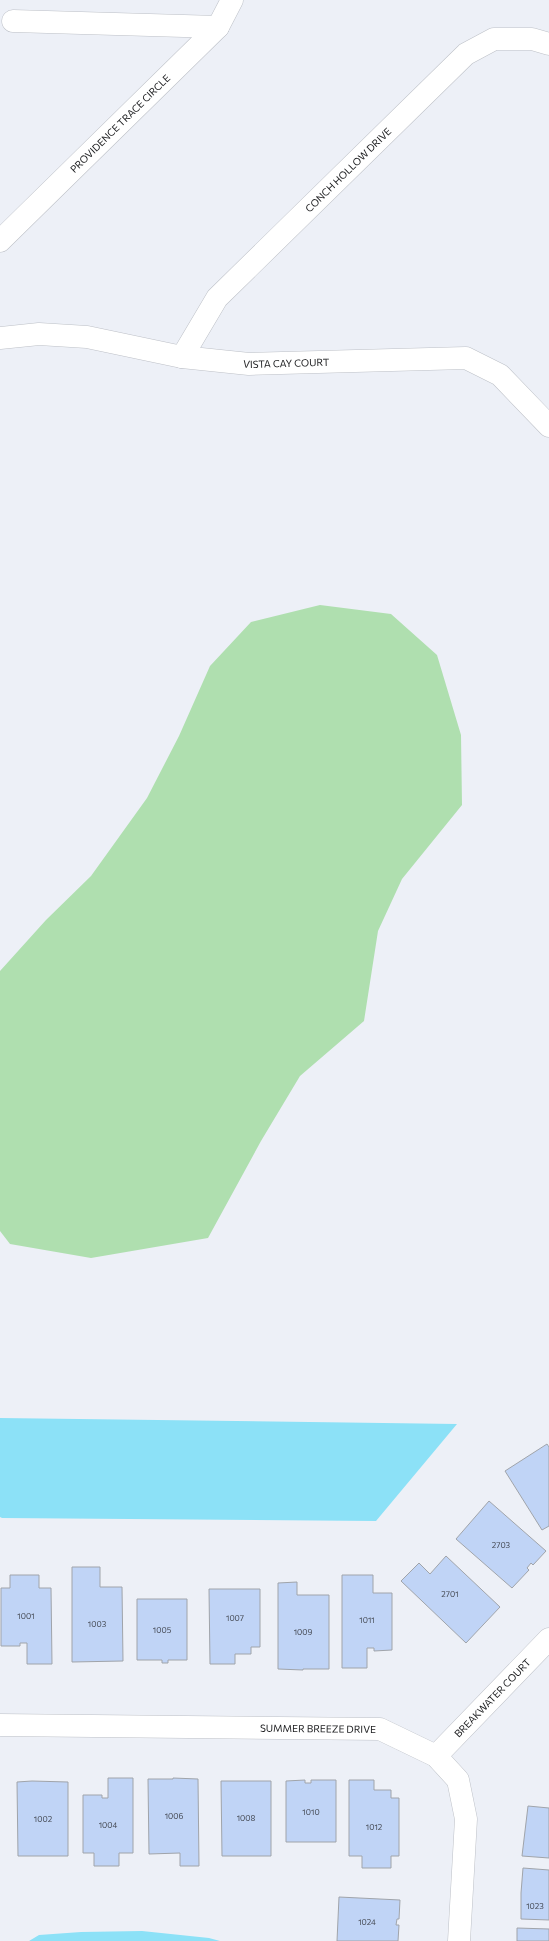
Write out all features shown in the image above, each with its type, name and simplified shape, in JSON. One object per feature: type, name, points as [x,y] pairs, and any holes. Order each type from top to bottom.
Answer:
[{"type":"street","name":"PROVIDENCE TRACE CIRCLE","points":[[0,240],[218,27],[232,0]]},
{"type":"street","points":[[13,21],[218,27]]},
{"type":"street","name":"CONCH HOLLOW DRIVE","points":[[182,357],[217,298],[466,54],[494,38],[532,39],[549,44]]},
{"type":"street","name":"VISTA CAY COURT","points":[[0,338],[39,334],[87,337],[182,357],[249,364],[466,358],[500,375],[549,426]]},
{"type":"street","name":"BREAKWATER COURT","points":[[436,1756],[549,1639]]},
{"type":"street","name":"SUMMER BREEZE DRIVE","points":[[0,1725],[380,1729],[436,1756],[458,1780],[466,1819],[459,1941]]},
{"type":"green space","points":[[320,605],[391,614],[437,655],[461,735],[462,805],[402,879],[378,931],[364,1021],[300,1076],[261,1141],[208,1238],[91,1258],[10,1244],[0,1231],[0,971],[46,920],[91,876],[147,798],[179,736],[210,666],[251,622]]},
{"type":"water","points":[[0,1418],[457,1424],[376,1521],[2,1518],[0,1517]]},
{"type":"water","points":[[142,1931],[209,1938],[220,1941],[29,1941],[39,1935],[81,1932]]},
{"type":"building","points":[[547,1444],[549,1447],[549,1526],[542,1530],[505,1471]]},
{"type":"building","points":[[489,1501],[546,1551],[533,1565],[531,1563],[527,1568],[529,1570],[512,1588],[456,1539]]},
{"type":"building","points":[[446,1556],[500,1607],[466,1643],[401,1581],[419,1563],[430,1574]]},
{"type":"building","points":[[72,1567],[100,1567],[100,1587],[122,1587],[123,1661],[72,1662]]},
{"type":"building","points":[[10,1575],[39,1575],[39,1588],[51,1588],[52,1664],[27,1664],[27,1643],[20,1643],[20,1646],[1,1646],[1,1588],[10,1588]]},
{"type":"building","points":[[342,1575],[373,1575],[373,1593],[392,1593],[392,1650],[374,1651],[374,1648],[367,1648],[367,1668],[342,1668]]},
{"type":"building","points":[[297,1582],[297,1595],[329,1595],[329,1669],[278,1669],[278,1583]]},
{"type":"building","points":[[209,1589],[260,1589],[260,1647],[251,1647],[251,1654],[235,1654],[235,1664],[210,1664]]},
{"type":"building","points":[[137,1599],[187,1599],[187,1660],[168,1660],[168,1663],[162,1663],[162,1660],[137,1660]]},
{"type":"building","points":[[108,1778],[133,1778],[133,1853],[119,1853],[119,1866],[94,1866],[94,1853],[83,1853],[83,1795],[102,1795],[102,1798],[108,1798]]},
{"type":"building","points":[[148,1779],[198,1779],[199,1866],[180,1866],[180,1853],[149,1854]]},
{"type":"building","points":[[305,1780],[305,1783],[311,1783],[311,1780],[336,1780],[336,1842],[286,1842],[286,1781]]},
{"type":"building","points":[[349,1780],[374,1780],[374,1790],[391,1790],[391,1798],[399,1798],[399,1856],[391,1856],[391,1868],[362,1868],[362,1856],[349,1856]]},
{"type":"building","points":[[221,1781],[271,1781],[271,1856],[222,1856]]},
{"type":"building","points":[[17,1782],[68,1782],[68,1856],[18,1856]]},
{"type":"building","points":[[528,1806],[549,1808],[549,1858],[522,1856]]},
{"type":"building","points":[[523,1868],[549,1870],[549,1920],[521,1919]]},
{"type":"building","points":[[339,1897],[400,1900],[399,1919],[397,1919],[396,1925],[399,1925],[398,1941],[337,1941]]},
{"type":"building","points":[[517,1928],[549,1929],[549,1941],[517,1941]]}]
